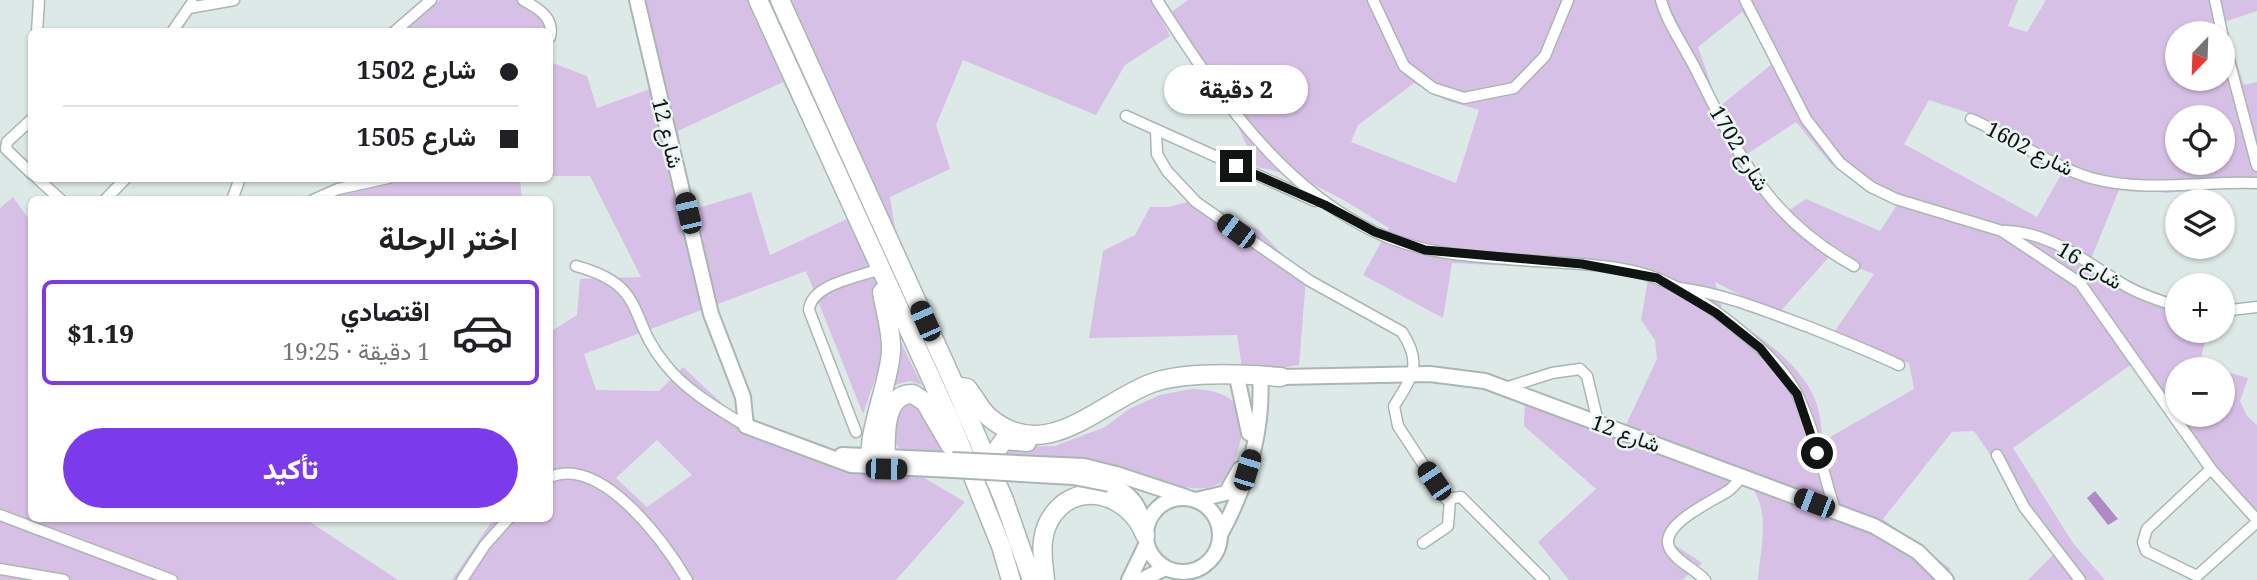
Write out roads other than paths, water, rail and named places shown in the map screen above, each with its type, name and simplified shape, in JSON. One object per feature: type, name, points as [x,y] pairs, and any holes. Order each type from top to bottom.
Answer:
[{"type":"highway","points":[[758,0],[951,422],[986,508],[1011,580]]},
{"type":"highway","points":[[780,0],[955,386],[1032,580]]},
{"type":"highway","points":[[879,463],[871,438],[886,389],[891,349],[881,272]]},
{"type":"highway","points":[[955,386],[967,388],[987,416],[996,422],[1018,432],[1038,435],[1077,424],[1153,383],[1203,376],[1237,381]]},
{"type":"highway","points":[[990,469],[994,454],[1004,440],[1056,440],[1095,424],[1131,401],[1172,386],[1281,377]]},
{"type":"highway","points":[[879,463],[893,405],[898,397],[913,394],[930,410],[986,508]]},
{"type":"highway","points":[[1045,580],[1044,534],[1054,515],[1077,496],[1100,494],[1122,503],[1137,517],[1146,537]]},
{"type":"street","points":[[37,28],[39,0]]},
{"type":"street","points":[[175,28],[192,4],[234,0]]},
{"type":"street","points":[[399,28],[431,0]]},
{"type":"street","points":[[523,0],[544,14],[551,28]]},
{"type":"street","name":"شارع 12","points":[[637,0],[711,314],[743,397],[746,426]]},
{"type":"street","points":[[1157,0],[1200,67],[1292,175],[1325,205]]},
{"type":"street","points":[[1373,0],[1404,66],[1433,88],[1464,98],[1514,88],[1545,56],[1568,0]]},
{"type":"street","name":"شارع 1702","points":[[1661,0],[1726,128],[1764,191],[1808,237],[1854,266]]},
{"type":"street","points":[[1745,0],[1805,119],[1853,175],[1896,199],[2003,231],[2062,269],[2086,289],[2211,469],[2257,521],[2197,576],[2186,573],[2146,551],[2143,542],[2147,529],[2211,469]]},
{"type":"street","points":[[2214,0],[2219,21]]},
{"type":"street","points":[[2235,82],[2257,166]]},
{"type":"street","points":[[1126,116],[1325,205],[1375,232],[1425,250],[1620,270],[1657,278],[1674,287],[1716,313],[1760,348],[1783,373],[1797,394],[1805,415],[1835,510]]},
{"type":"street","name":"شارع 1602","points":[[1971,119],[2007,135],[2047,161],[2092,178],[2148,187],[2257,183]]},
{"type":"street","points":[[28,123],[7,142],[6,149],[28,170]]},
{"type":"street","points":[[1156,130],[1157,154],[1167,171],[1196,202],[1310,281],[1402,332],[1410,344],[1414,374],[1394,407],[1398,426],[1446,499],[1461,497],[1544,580]]},
{"type":"street","points":[[41,182],[57,196]]},
{"type":"street","points":[[109,196],[122,182]]},
{"type":"street","points":[[328,196],[375,182]]},
{"type":"street","name":"شارع 16","points":[[2003,231],[2035,234],[2060,245],[2128,287],[2165,301]]},
{"type":"street","points":[[576,266],[609,278],[624,288],[650,341],[671,372],[746,426],[812,452],[879,463],[1084,467],[1112,479],[1193,499],[1214,514],[1220,536]]},
{"type":"street","points":[[856,432],[817,332],[809,304],[814,296],[824,290],[881,272]]},
{"type":"street","points":[[1674,287],[1712,292],[1759,306],[1856,344],[1899,365]]},
{"type":"street","points":[[2252,308],[2257,319]]},
{"type":"street","points":[[1505,388],[1552,373],[1580,369],[1587,376],[1598,422]]},
{"type":"street","name":"شارع 12","points":[[1281,377],[1414,374],[1466,376],[1835,510],[1899,539],[1946,580]]},
{"type":"street","points":[[1112,479],[1140,511],[1146,537],[1157,562],[1165,568],[1181,572],[1204,566],[1213,558],[1220,536],[1234,509],[1255,445],[1260,379]]},
{"type":"street","points":[[1129,580],[1156,508],[1178,498],[1193,499],[1226,493],[1241,465],[1249,422],[1237,381]]},
{"type":"street","points":[[1997,455],[2024,507],[2080,580]]},
{"type":"street","points":[[553,477],[569,474],[580,477],[618,496],[650,525],[687,580]]},
{"type":"street","points":[[1705,580],[1671,551],[1668,537],[1672,528],[1707,501],[1730,490],[1743,475]]},
{"type":"street","points":[[1423,543],[1448,526],[1450,499]]},
{"type":"street","points":[[0,515],[172,580]]},
{"type":"street","points":[[462,580],[485,545],[505,522]]},
{"type":"street","points":[[1142,580],[1165,568]]},
{"type":"street","points":[[0,569],[64,580]]}]
